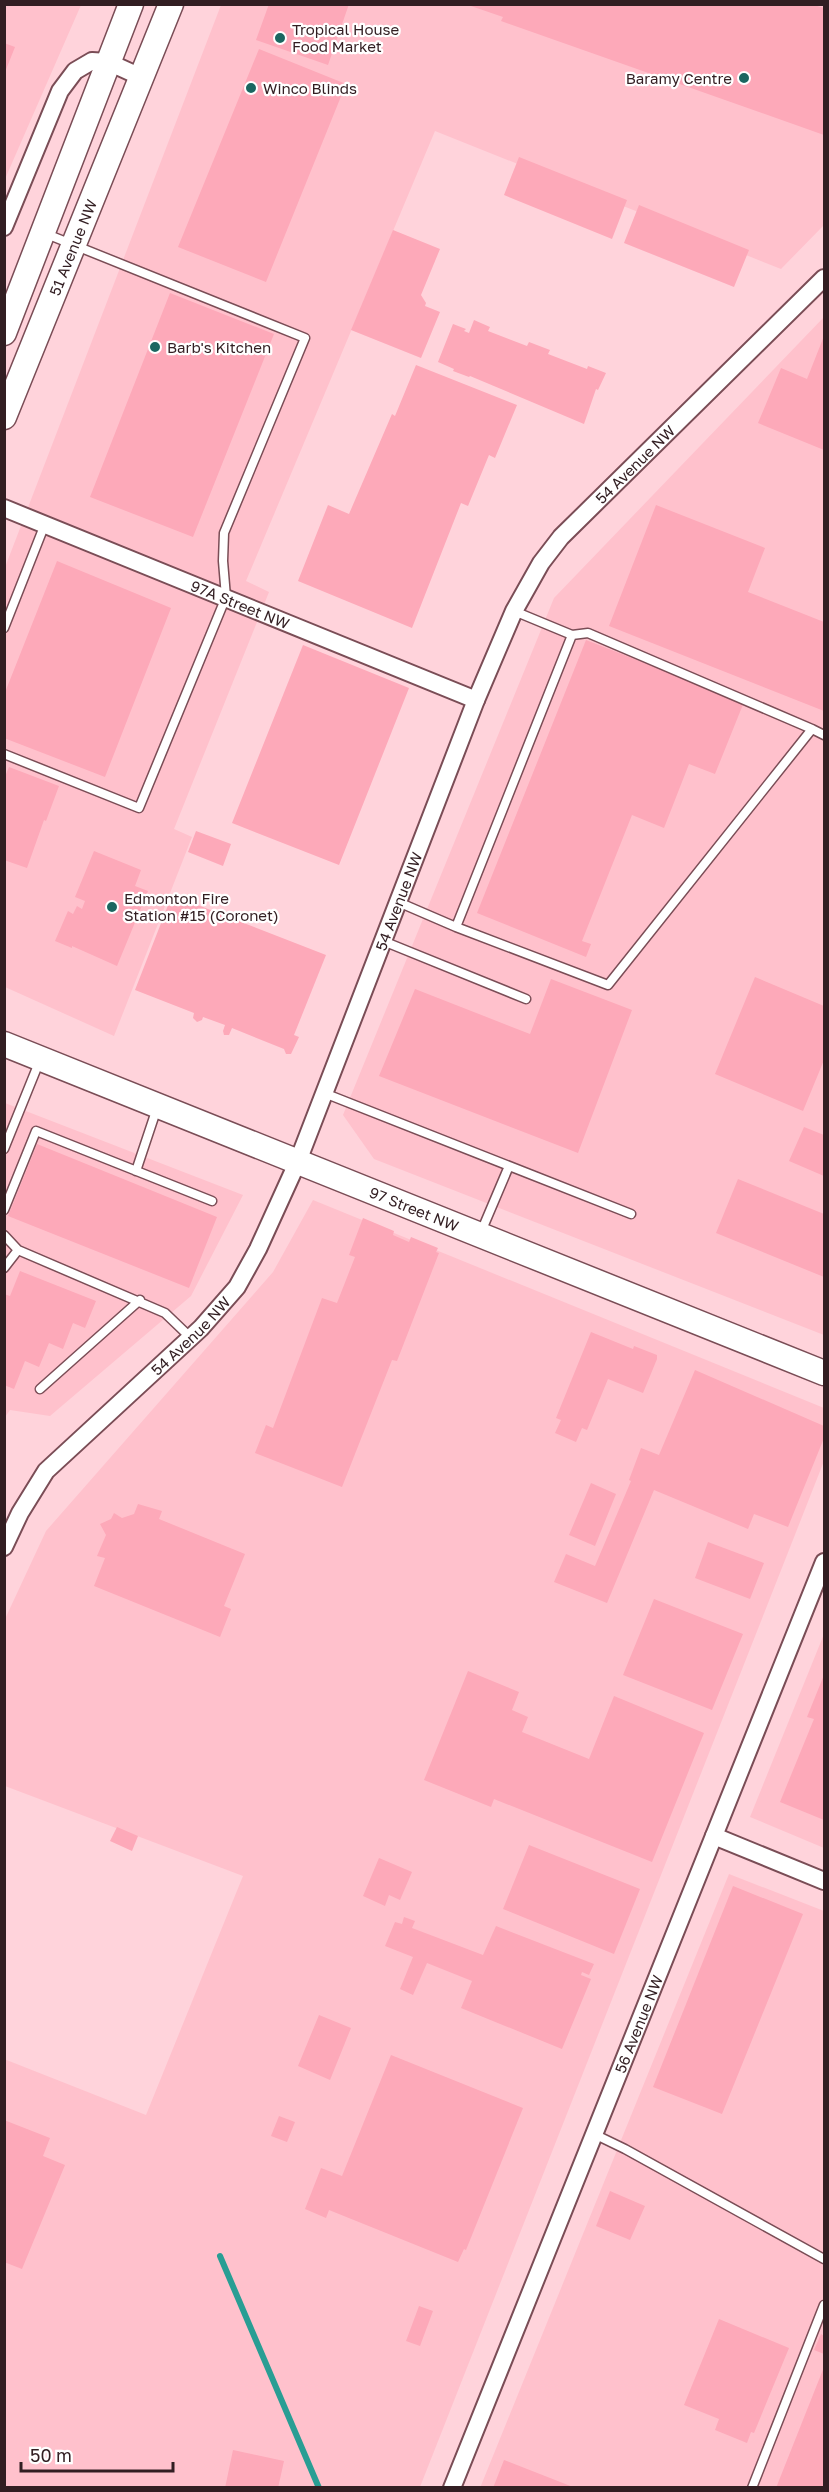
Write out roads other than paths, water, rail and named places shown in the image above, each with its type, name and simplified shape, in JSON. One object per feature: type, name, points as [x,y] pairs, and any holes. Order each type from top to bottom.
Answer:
[{"type":"street","points":[[4,333],[131,4]]},
{"type":"street","name":"51 Avenue NW","points":[[4,417],[171,4]]},
{"type":"street","points":[[4,227],[60,91],[75,70],[89,62],[108,62],[141,77]]},
{"type":"street","name":"54 Avenue NW","points":[[4,1546],[45,1471],[190,1337],[237,1287],[258,1249],[298,1161],[476,700],[514,611],[541,563],[561,537],[825,278]]},
{"type":"street","name":"97A Street NW","points":[[4,508],[476,700]]},
{"type":"street","name":"97 Street NW","points":[[4,1044],[159,1104],[825,1373]]},
{"type":"street","name":"56 Avenue NW","points":[[452,2487],[825,1562]]},
{"type":"street","points":[[714,1836],[825,1881]]},
{"type":"lane","points":[[4,754],[139,808],[226,597],[223,561],[224,533],[305,338],[43,233]]},
{"type":"lane","points":[[4,628],[45,524]]},
{"type":"lane","points":[[514,611],[572,635],[588,633],[825,735]]},
{"type":"lane","points":[[456,927],[572,635]]},
{"type":"lane","points":[[398,902],[456,927],[608,985],[812,729]]},
{"type":"lane","points":[[383,941],[526,999]]},
{"type":"lane","points":[[4,1149],[8,1130],[40,1058]]},
{"type":"lane","points":[[324,1093],[631,1214]]},
{"type":"lane","points":[[136,1170],[159,1104]]},
{"type":"lane","points":[[4,1210],[36,1131],[212,1201]]},
{"type":"lane","points":[[480,1235],[508,1166]]},
{"type":"lane","points":[[4,1235],[18,1250],[165,1312],[190,1337]]},
{"type":"lane","points":[[4,1268],[18,1250]]},
{"type":"lane","points":[[40,1389],[140,1300]]},
{"type":"lane","points":[[594,2134],[825,2259]]},
{"type":"lane","points":[[752,2487],[825,2305]]},
{"type":"waterway","points":[[220,2256],[319,2488]]},
{"type":"place","name":"Tropical House Food Market","points":[[280,38]]},
{"type":"place","name":"Baramy Centre","points":[[744,78]]},
{"type":"place","name":"Winco Blinds","points":[[251,88]]},
{"type":"place","name":"Barb's Kitchen","points":[[155,347]]},
{"type":"place","name":"Edmonton Fire Station #15 (Coronet)","points":[[112,907]]}]
